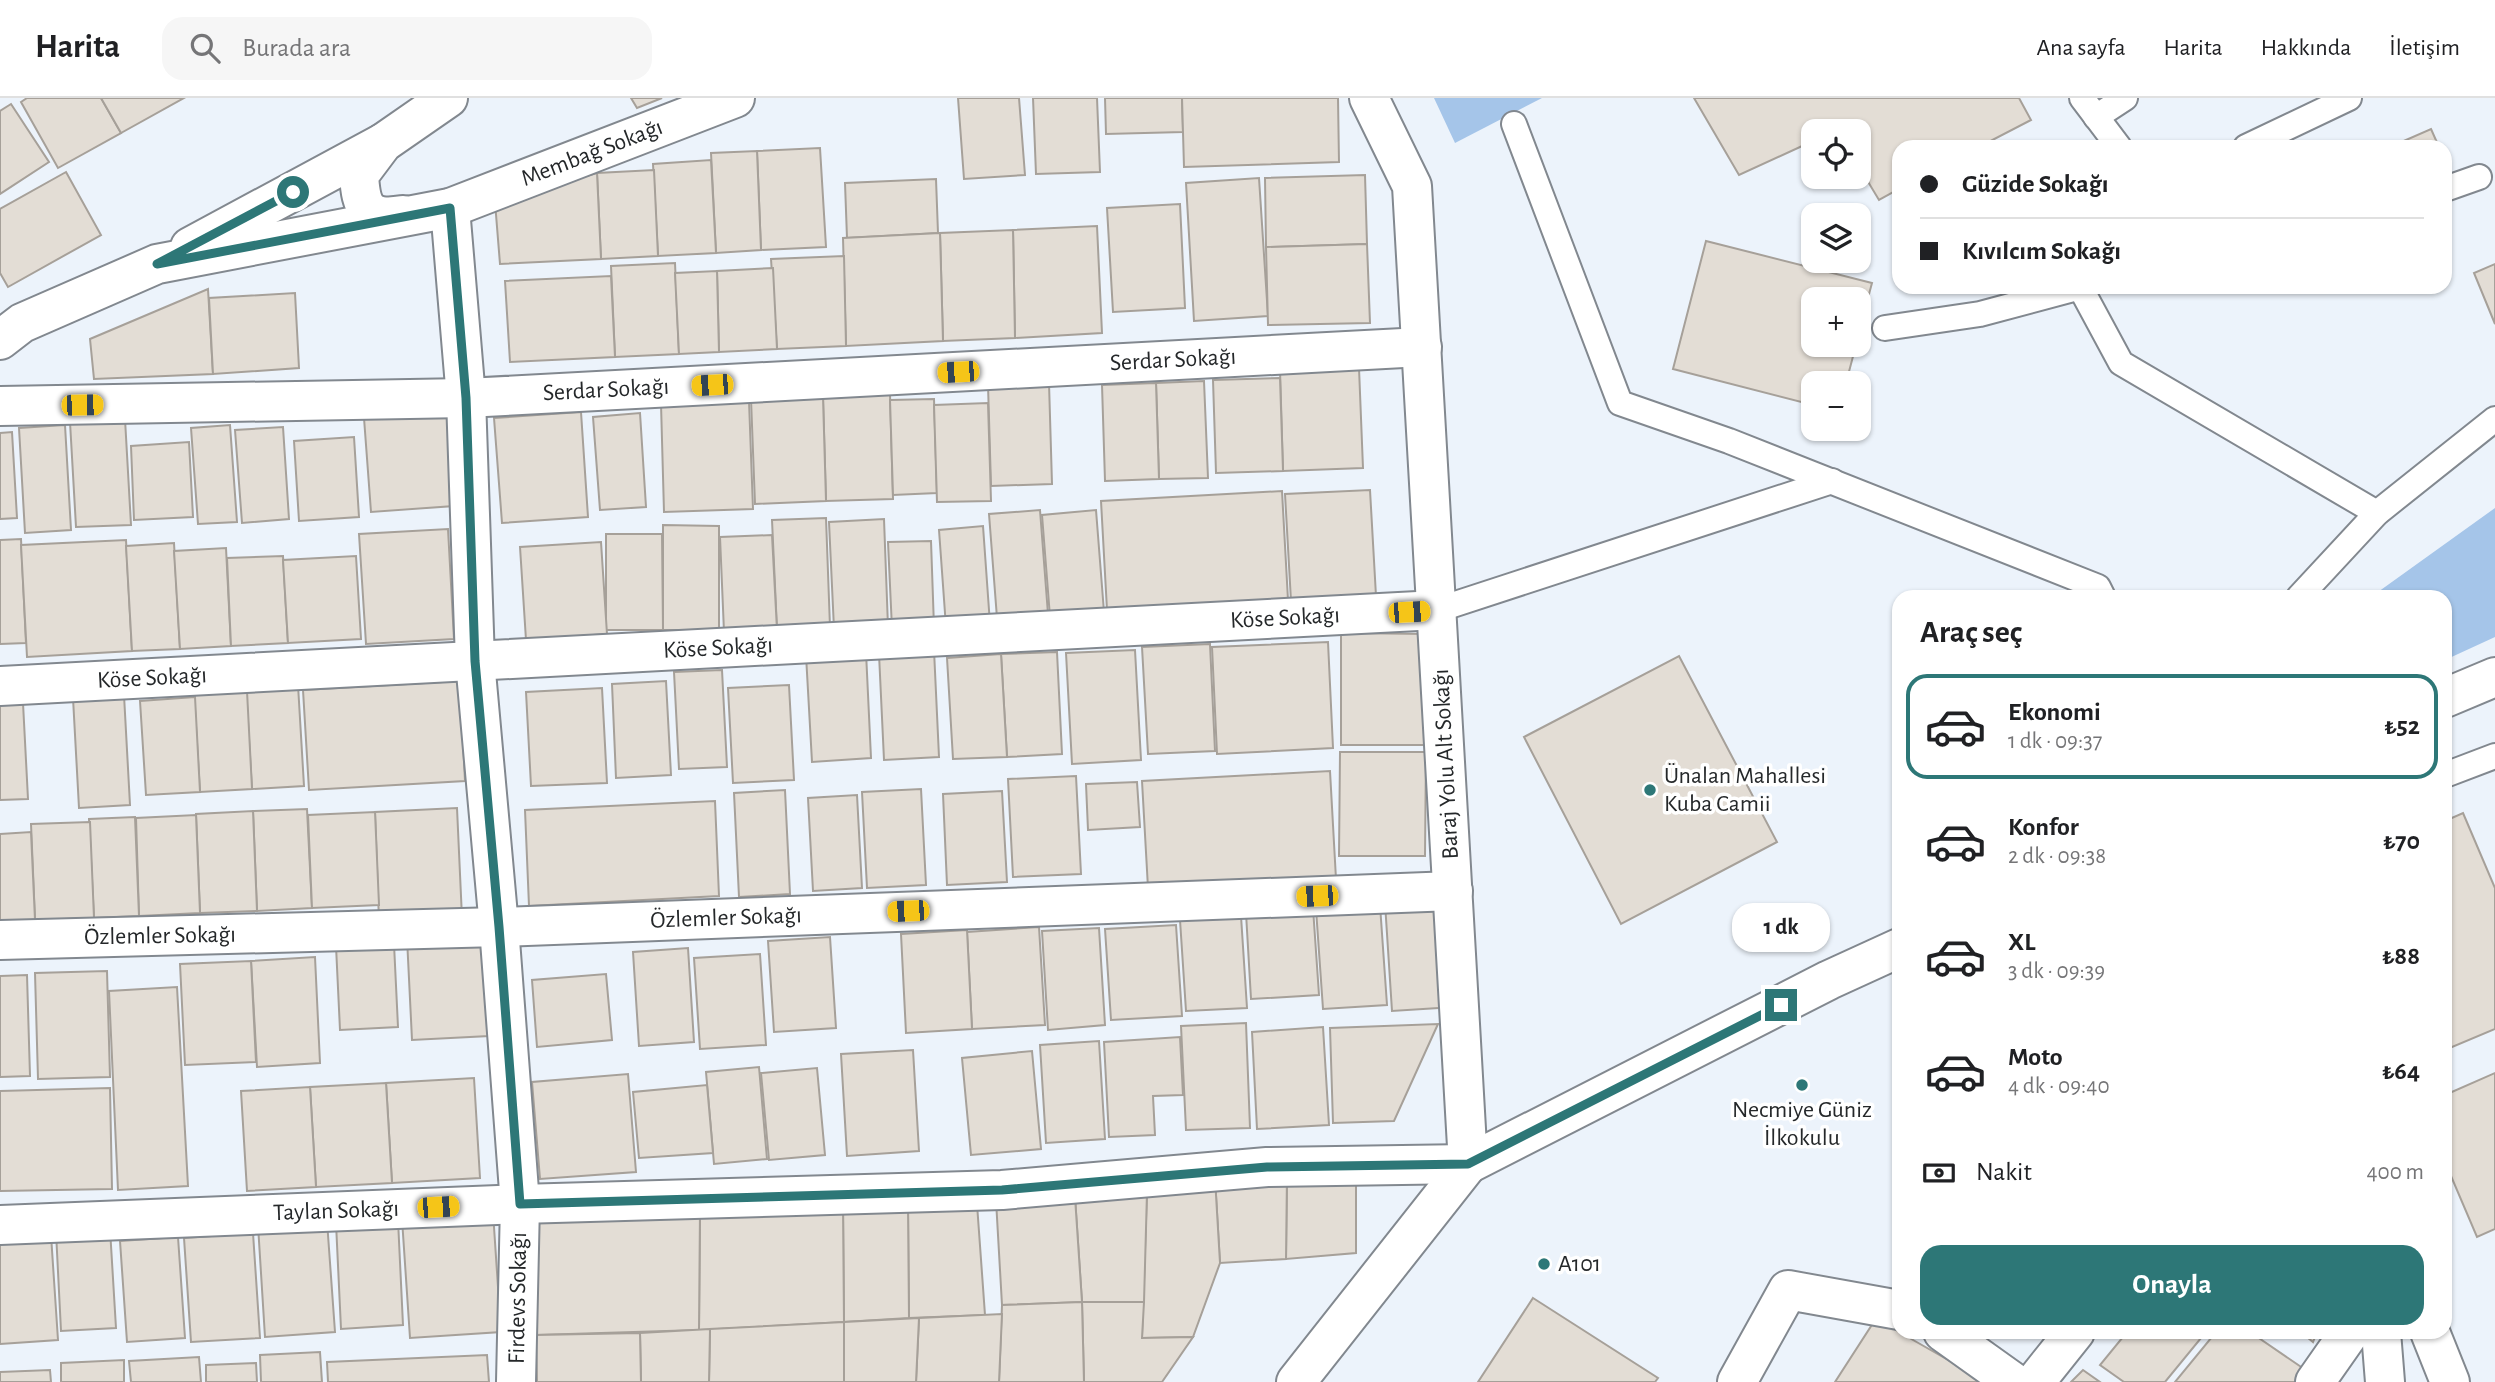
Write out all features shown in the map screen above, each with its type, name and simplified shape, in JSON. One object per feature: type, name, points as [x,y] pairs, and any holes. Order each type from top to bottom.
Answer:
[{"type":"street","points":[[0,340],[22,323],[157,264],[383,143],[448,98]]},
{"type":"street","name":"Membağ Sokağı","points":[[450,208],[735,98]]},
{"type":"street","name":"Baraj Yolu Alt Sokağı","points":[[1369,98],[1412,186],[1468,1164]]},
{"type":"street","points":[[383,143],[359,175],[360,195],[368,210],[383,219],[450,208]]},
{"type":"street","points":[[157,264],[450,208]]},
{"type":"street","name":"Firdevs Sokağı","points":[[450,208],[466,398],[475,661],[520,1204],[516,1382]]},
{"type":"street","name":"Serdar Sokağı","points":[[0,406],[466,398],[1422,347]]},
{"type":"street","name":"Köse Sokağı","points":[[0,686],[1437,610]]},
{"type":"street","points":[[2452,695],[2495,677]]},
{"type":"street","name":"Özlemler Sokağı","points":[[0,940],[499,927],[1453,891]]},
{"type":"street","points":[[1296,1382],[1468,1164],[1829,980],[1892,951]]},
{"type":"street","name":"Taylan Sokağı","points":[[0,1225],[520,1204],[1002,1190],[1267,1167],[1468,1164]]},
{"type":"street","points":[[1737,1382],[1788,1290],[1892,1309]]},
{"type":"street","points":[[1953,1339],[2013,1382]]},
{"type":"street","points":[[2035,1382],[2069,1339]]},
{"type":"street","points":[[2315,1382],[2345,1339]]},
{"type":"street","points":[[2382,1339],[2385,1382]]},
{"type":"street","points":[[2433,1339],[2449,1382]]},
{"type":"lane","points":[[2114,140],[2089,108],[2125,98]]},
{"type":"lane","points":[[2261,140],[2349,98]]},
{"type":"lane","points":[[1514,124],[1620,403],[1832,481],[2098,587],[2100,590]]},
{"type":"lane","points":[[2452,187],[2479,177]]},
{"type":"lane","points":[[1885,328],[1980,314],[2054,294]]},
{"type":"lane","points":[[2084,294],[2121,363],[2377,513]]},
{"type":"lane","points":[[2306,590],[2377,513],[2495,419]]},
{"type":"lane","points":[[1437,610],[1832,481]]},
{"type":"lane","points":[[2452,772],[2495,756]]},
{"type":"shaded area","points":[[1434,98],[1542,98],[1455,143]]},
{"type":"shaded area","points":[[2495,508],[2495,637],[2452,657],[2452,590],[2381,590]]},
{"type":"building","points":[[27,98],[101,98],[121,133],[58,168],[21,102]]},
{"type":"building","points":[[101,98],[184,98],[121,133]]},
{"type":"building","points":[[631,98],[662,98],[637,108]]},
{"type":"building","points":[[958,98],[1019,98],[1025,175],[964,179]]},
{"type":"building","points":[[1033,98],[1097,98],[1100,172],[1036,174]]},
{"type":"building","points":[[1105,98],[1182,98],[1183,132],[1106,134]]},
{"type":"building","points":[[1182,98],[1338,98],[1339,162],[1184,167]]},
{"type":"building","points":[[1694,98],[2019,98],[2031,120],[1992,140],[1892,140],[1892,193],[1879,200],[1871,187],[1871,119],[1801,119],[1801,147],[1739,175]]},
{"type":"building","points":[[11,104],[49,162],[0,194],[0,111]]},
{"type":"building","points":[[2431,129],[2436,140],[2406,140]]},
{"type":"building","points":[[820,148],[826,247],[761,250],[757,151]]},
{"type":"building","points":[[757,151],[761,250],[716,253],[711,153]]},
{"type":"building","points":[[711,160],[716,253],[658,256],[653,164]]},
{"type":"building","points":[[654,170],[658,256],[601,259],[597,173]]},
{"type":"building","points":[[66,172],[101,235],[8,287],[0,273],[0,209]]},
{"type":"building","points":[[597,173],[601,259],[500,264],[495,202]]},
{"type":"building","points":[[1365,175],[1367,244],[1266,247],[1265,178]]},
{"type":"building","points":[[1259,178],[1268,316],[1194,321],[1186,183]]},
{"type":"building","points":[[936,179],[938,233],[847,238],[845,183]]},
{"type":"building","points":[[1180,204],[1185,308],[1113,312],[1107,208]]},
{"type":"building","points":[[1097,226],[1102,333],[1015,338],[1013,230]]},
{"type":"building","points":[[1013,230],[1015,338],[943,341],[940,233]]},
{"type":"building","points":[[940,233],[943,341],[846,346],[843,238]]},
{"type":"building","points":[[1706,241],[1801,265],[1801,273],[1832,273],[1872,283],[1871,287],[1801,287],[1801,357],[1853,357],[1849,371],[1801,371],[1801,402],[1673,369]]},
{"type":"building","points":[[1367,244],[1370,323],[1268,325],[1266,247]]},
{"type":"building","points":[[844,256],[846,346],[777,349],[771,259]]},
{"type":"building","points":[[675,263],[679,354],[615,357],[611,266]]},
{"type":"building","points":[[2495,264],[2495,324],[2474,273]]},
{"type":"building","points":[[773,268],[777,349],[719,352],[717,271]]},
{"type":"building","points":[[717,271],[719,352],[679,354],[675,273]]},
{"type":"building","points":[[611,276],[615,357],[510,362],[505,281]]},
{"type":"building","points":[[208,289],[213,374],[94,379],[90,339]]},
{"type":"building","points":[[295,293],[299,368],[213,374],[209,298]]},
{"type":"building","points":[[1359,368],[1363,468],[1283,471],[1280,370]]},
{"type":"building","points":[[1280,378],[1283,471],[1216,473],[1213,380]]},
{"type":"building","points":[[1204,381],[1208,478],[1159,479],[1156,383]]},
{"type":"building","points":[[1049,383],[1052,484],[991,486],[988,385]]},
{"type":"building","points":[[1156,383],[1159,479],[1105,481],[1102,385]]},
{"type":"building","points":[[890,394],[893,499],[826,501],[823,397]]},
{"type":"building","points":[[823,397],[826,501],[755,504],[751,399]]},
{"type":"building","points":[[934,399],[937,493],[893,495],[890,400]]},
{"type":"building","points":[[749,401],[753,509],[664,512],[661,404]]},
{"type":"building","points":[[988,403],[991,501],[937,502],[934,405]]},
{"type":"building","points":[[447,412],[454,506],[371,512],[364,418]]},
{"type":"building","points":[[581,412],[588,517],[502,523],[494,418]]},
{"type":"building","points":[[640,413],[646,507],[600,510],[593,417]]},
{"type":"building","points":[[125,419],[131,525],[76,527],[70,422]]},
{"type":"building","points":[[65,425],[71,530],[25,533],[19,428]]},
{"type":"building","points":[[230,425],[237,522],[198,524],[191,428]]},
{"type":"building","points":[[283,427],[289,519],[242,523],[235,430]]},
{"type":"building","points":[[12,432],[17,518],[0,519],[0,433]]},
{"type":"building","points":[[354,437],[359,517],[299,521],[294,441]]},
{"type":"building","points":[[189,442],[193,517],[134,520],[131,446]]},
{"type":"building","points":[[1370,490],[1376,596],[1291,601],[1285,494]]},
{"type":"building","points":[[1282,491],[1288,600],[1107,610],[1101,501]]},
{"type":"building","points":[[1040,510],[1048,614],[997,618],[989,514]]},
{"type":"building","points":[[1096,510],[1104,612],[1050,617],[1042,515]]},
{"type":"building","points":[[826,518],[830,627],[777,630],[772,520]]},
{"type":"building","points":[[884,519],[888,627],[834,629],[829,522]]},
{"type":"building","points":[[663,525],[719,526],[719,630],[663,630]]},
{"type":"building","points":[[983,526],[990,624],[946,627],[939,530]]},
{"type":"building","points":[[448,529],[454,639],[366,644],[359,534]]},
{"type":"building","points":[[606,534],[662,534],[663,630],[606,630]]},
{"type":"building","points":[[772,535],[777,630],[724,632],[720,537]]},
{"type":"building","points":[[21,539],[26,643],[0,644],[0,540]]},
{"type":"building","points":[[126,540],[132,651],[27,657],[21,545]]},
{"type":"building","points":[[931,541],[934,627],[892,629],[888,542]]},
{"type":"building","points":[[601,542],[607,634],[526,640],[520,547]]},
{"type":"building","points":[[174,543],[180,649],[132,651],[126,546]]},
{"type":"building","points":[[226,548],[231,646],[180,649],[174,551]]},
{"type":"building","points":[[283,556],[288,643],[231,646],[227,558]]},
{"type":"building","points":[[356,556],[361,639],[288,643],[283,560]]},
{"type":"building","points":[[1341,633],[1430,634],[1430,745],[1341,745]]},
{"type":"building","points":[[1328,642],[1333,748],[1217,754],[1212,647]]},
{"type":"building","points":[[1210,644],[1215,751],[1148,754],[1142,647]]},
{"type":"building","points":[[934,650],[939,757],[884,760],[879,654]]},
{"type":"building","points":[[1135,650],[1141,760],[1072,764],[1066,653]]},
{"type":"building","points":[[866,652],[871,758],[812,762],[806,655]]},
{"type":"building","points":[[1057,652],[1062,754],[1007,757],[1001,654]]},
{"type":"building","points":[[1001,654],[1007,757],[953,759],[947,658]]},
{"type":"building","name":"Ünalan Mahallesi Kuba Camii","points":[[1679,656],[1777,842],[1621,924],[1524,737]]},
{"type":"building","points":[[722,670],[727,767],[679,769],[674,672]]},
{"type":"building","points":[[460,681],[465,781],[309,790],[303,690]]},
{"type":"building","points":[[666,681],[671,775],[616,778],[612,684]]},
{"type":"building","points":[[298,685],[304,786],[252,789],[246,688]]},
{"type":"building","points":[[789,685],[794,780],[733,783],[728,688]]},
{"type":"building","points":[[602,688],[607,783],[531,786],[526,692]]},
{"type":"building","points":[[247,691],[252,789],[200,792],[194,693]]},
{"type":"building","points":[[124,695],[130,805],[79,808],[73,698]]},
{"type":"building","points":[[195,697],[200,792],[146,795],[140,701]]},
{"type":"building","points":[[23,703],[28,799],[0,800],[0,704]]},
{"type":"building","points":[[1340,752],[1426,752],[1425,856],[1339,856]]},
{"type":"building","points":[[1330,771],[1336,879],[1148,888],[1142,781]]},
{"type":"building","points":[[1076,776],[1081,874],[1013,877],[1008,779]]},
{"type":"building","points":[[1137,782],[1140,827],[1088,830],[1086,784]]},
{"type":"building","points":[[921,789],[926,885],[867,888],[862,792]]},
{"type":"building","points":[[785,790],[790,894],[739,897],[734,793]]},
{"type":"building","points":[[1002,791],[1007,882],[947,885],[943,794]]},
{"type":"building","points":[[857,795],[862,888],[813,891],[808,798]]},
{"type":"building","points":[[715,801],[719,896],[529,906],[525,810]]},
{"type":"building","points":[[457,808],[462,918],[379,921],[375,812]]},
{"type":"building","points":[[307,809],[312,908],[257,911],[253,811]]},
{"type":"building","points":[[253,811],[257,911],[200,913],[196,814]]},
{"type":"building","points":[[375,812],[379,905],[312,908],[308,815]]},
{"type":"building","points":[[2463,813],[2495,888],[2495,1029],[2452,1047],[2452,818]]},
{"type":"building","points":[[196,815],[200,913],[139,916],[136,818]]},
{"type":"building","points":[[135,817],[139,916],[94,918],[89,819]]},
{"type":"building","points":[[90,822],[94,918],[35,920],[31,824]]},
{"type":"building","points":[[31,832],[35,920],[0,922],[0,834]]},
{"type":"building","points":[[1447,900],[1454,1007],[1392,1011],[1385,903]]},
{"type":"building","points":[[1380,905],[1387,1005],[1323,1009],[1316,909]]},
{"type":"building","points":[[1313,908],[1319,995],[1251,999],[1246,913]]},
{"type":"building","points":[[1241,916],[1247,1008],[1186,1011],[1180,920]]},
{"type":"building","points":[[1176,925],[1182,1016],[1111,1020],[1105,929]]},
{"type":"building","points":[[1039,927],[1045,1025],[972,1029],[967,932]]},
{"type":"building","points":[[1099,928],[1105,1025],[1048,1030],[1042,931]]},
{"type":"building","points":[[967,930],[972,1029],[906,1033],[901,934]]},
{"type":"building","points":[[484,934],[489,1036],[412,1040],[407,938]]},
{"type":"building","points":[[830,937],[836,1028],[774,1032],[768,941]]},
{"type":"building","points":[[394,944],[398,1027],[340,1030],[336,946]]},
{"type":"building","points":[[688,948],[694,1042],[639,1046],[633,952]]},
{"type":"building","points":[[760,954],[766,1045],[700,1049],[694,958]]},
{"type":"building","points":[[315,957],[320,1063],[257,1067],[251,961]]},
{"type":"building","points":[[251,961],[256,1062],[185,1065],[180,964]]},
{"type":"building","points":[[107,971],[110,1077],[38,1079],[35,973]]},
{"type":"building","points":[[606,974],[612,1040],[537,1047],[532,980]]},
{"type":"building","points":[[27,975],[30,1076],[0,1077],[0,976]]},
{"type":"building","points":[[177,987],[188,1186],[118,1190],[109,991]]},
{"type":"building","points":[[1246,1023],[1250,1128],[1186,1130],[1181,1026]]},
{"type":"building","points":[[1438,1024],[1394,1121],[1333,1123],[1330,1028]]},
{"type":"building","points":[[1323,1027],[1329,1125],[1257,1129],[1252,1032]]},
{"type":"building","points":[[1180,1037],[1183,1095],[1153,1096],[1155,1135],[1109,1137],[1104,1042]]},
{"type":"building","points":[[1099,1041],[1105,1139],[1046,1143],[1040,1045]]},
{"type":"building","points":[[913,1050],[919,1151],[847,1156],[841,1054]]},
{"type":"building","points":[[1032,1051],[1041,1149],[971,1155],[962,1058]]},
{"type":"building","points":[[759,1067],[767,1159],[714,1164],[706,1072]]},
{"type":"building","points":[[817,1068],[825,1155],[769,1160],[761,1073]]},
{"type":"building","points":[[2495,1073],[2495,1229],[2477,1237],[2452,1178],[2452,1092]]},
{"type":"building","points":[[628,1074],[636,1172],[540,1179],[532,1082]]},
{"type":"building","points":[[474,1078],[480,1178],[392,1183],[386,1083]]},
{"type":"building","points":[[386,1083],[392,1183],[316,1187],[310,1087]]},
{"type":"building","points":[[707,1085],[713,1153],[639,1158],[633,1092]]},
{"type":"building","points":[[310,1087],[316,1187],[247,1191],[241,1091]]},
{"type":"building","points":[[110,1088],[112,1189],[0,1191],[0,1091]]},
{"type":"building","points":[[1356,1172],[1356,1253],[1286,1259],[1287,1174]]},
{"type":"building","points":[[1287,1174],[1286,1259],[1220,1263],[1215,1178]]},
{"type":"building","points":[[1215,1178],[1220,1263],[1193,1337],[1142,1338],[1147,1192]]},
{"type":"building","points":[[1147,1192],[1144,1302],[1082,1302],[1075,1197]]},
{"type":"building","points":[[1075,1197],[1082,1302],[1002,1305],[996,1200]]},
{"type":"building","points":[[977,1204],[985,1315],[909,1318],[908,1206]]},
{"type":"building","points":[[843,1206],[908,1206],[909,1318],[844,1322]]},
{"type":"building","points":[[843,1206],[844,1322],[699,1330],[700,1210]]},
{"type":"building","points":[[700,1210],[699,1330],[536,1335],[536,1217]]},
{"type":"building","points":[[493,1212],[501,1332],[410,1338],[402,1219]]},
{"type":"building","points":[[398,1220],[403,1325],[341,1329],[336,1223]]},
{"type":"building","points":[[327,1221],[335,1332],[265,1337],[258,1225]]},
{"type":"building","points":[[110,1229],[116,1328],[61,1331],[56,1232]]},
{"type":"building","points":[[253,1233],[260,1338],[191,1342],[184,1238]]},
{"type":"building","points":[[51,1235],[58,1340],[0,1344],[0,1238]]},
{"type":"building","points":[[178,1237],[185,1338],[127,1342],[120,1241]]},
{"type":"building","points":[[1533,1298],[1658,1378],[1655,1382],[1478,1382]]},
{"type":"building","points":[[1082,1302],[1144,1302],[1142,1338],[1193,1337],[1162,1382],[1084,1382]]},
{"type":"building","points":[[1082,1302],[1084,1382],[999,1382],[1002,1305]]},
{"type":"building","points":[[1002,1314],[999,1382],[916,1382],[919,1318]]},
{"type":"building","points":[[1877,1317],[1892,1327],[1892,1339],[1911,1339],[1987,1382],[1835,1382]]},
{"type":"building","points":[[919,1318],[916,1382],[844,1382],[844,1322]]},
{"type":"building","points":[[844,1322],[844,1382],[709,1382],[710,1329]]},
{"type":"building","points":[[710,1329],[709,1382],[641,1382],[640,1333]]},
{"type":"building","points":[[640,1333],[641,1382],[537,1382],[536,1335]]},
{"type":"building","points":[[2121,1339],[2200,1339],[2165,1382],[2124,1382],[2100,1365]]},
{"type":"building","points":[[2210,1339],[2260,1339],[2307,1371],[2299,1382],[2175,1382]]},
{"type":"building","points":[[320,1352],[322,1382],[261,1382],[260,1355]]},
{"type":"building","points":[[487,1355],[489,1382],[328,1382],[327,1362]]},
{"type":"building","points":[[199,1357],[201,1382],[131,1382],[129,1361]]},
{"type":"building","points":[[124,1360],[124,1382],[61,1382],[61,1363]]},
{"type":"building","points":[[256,1363],[257,1382],[206,1382],[206,1365]]},
{"type":"building","points":[[50,1370],[51,1382],[0,1382],[0,1372]]},
{"type":"building","points":[[2083,1370],[2100,1382],[2071,1382]]},
{"type":"place","name":"Ünalan Mahallesi Kuba Camii","points":[[1650,790]]},
{"type":"place","name":"Necmiye Güniz İlkokulu","points":[[1802,1085]]},
{"type":"place","name":"A101","points":[[1544,1264]]},
{"type":"route","points":[[293,192],[157,264],[450,208],[466,398],[475,661],[520,1204],[1002,1190],[1267,1167],[1468,1164],[1781,1005]]}]
